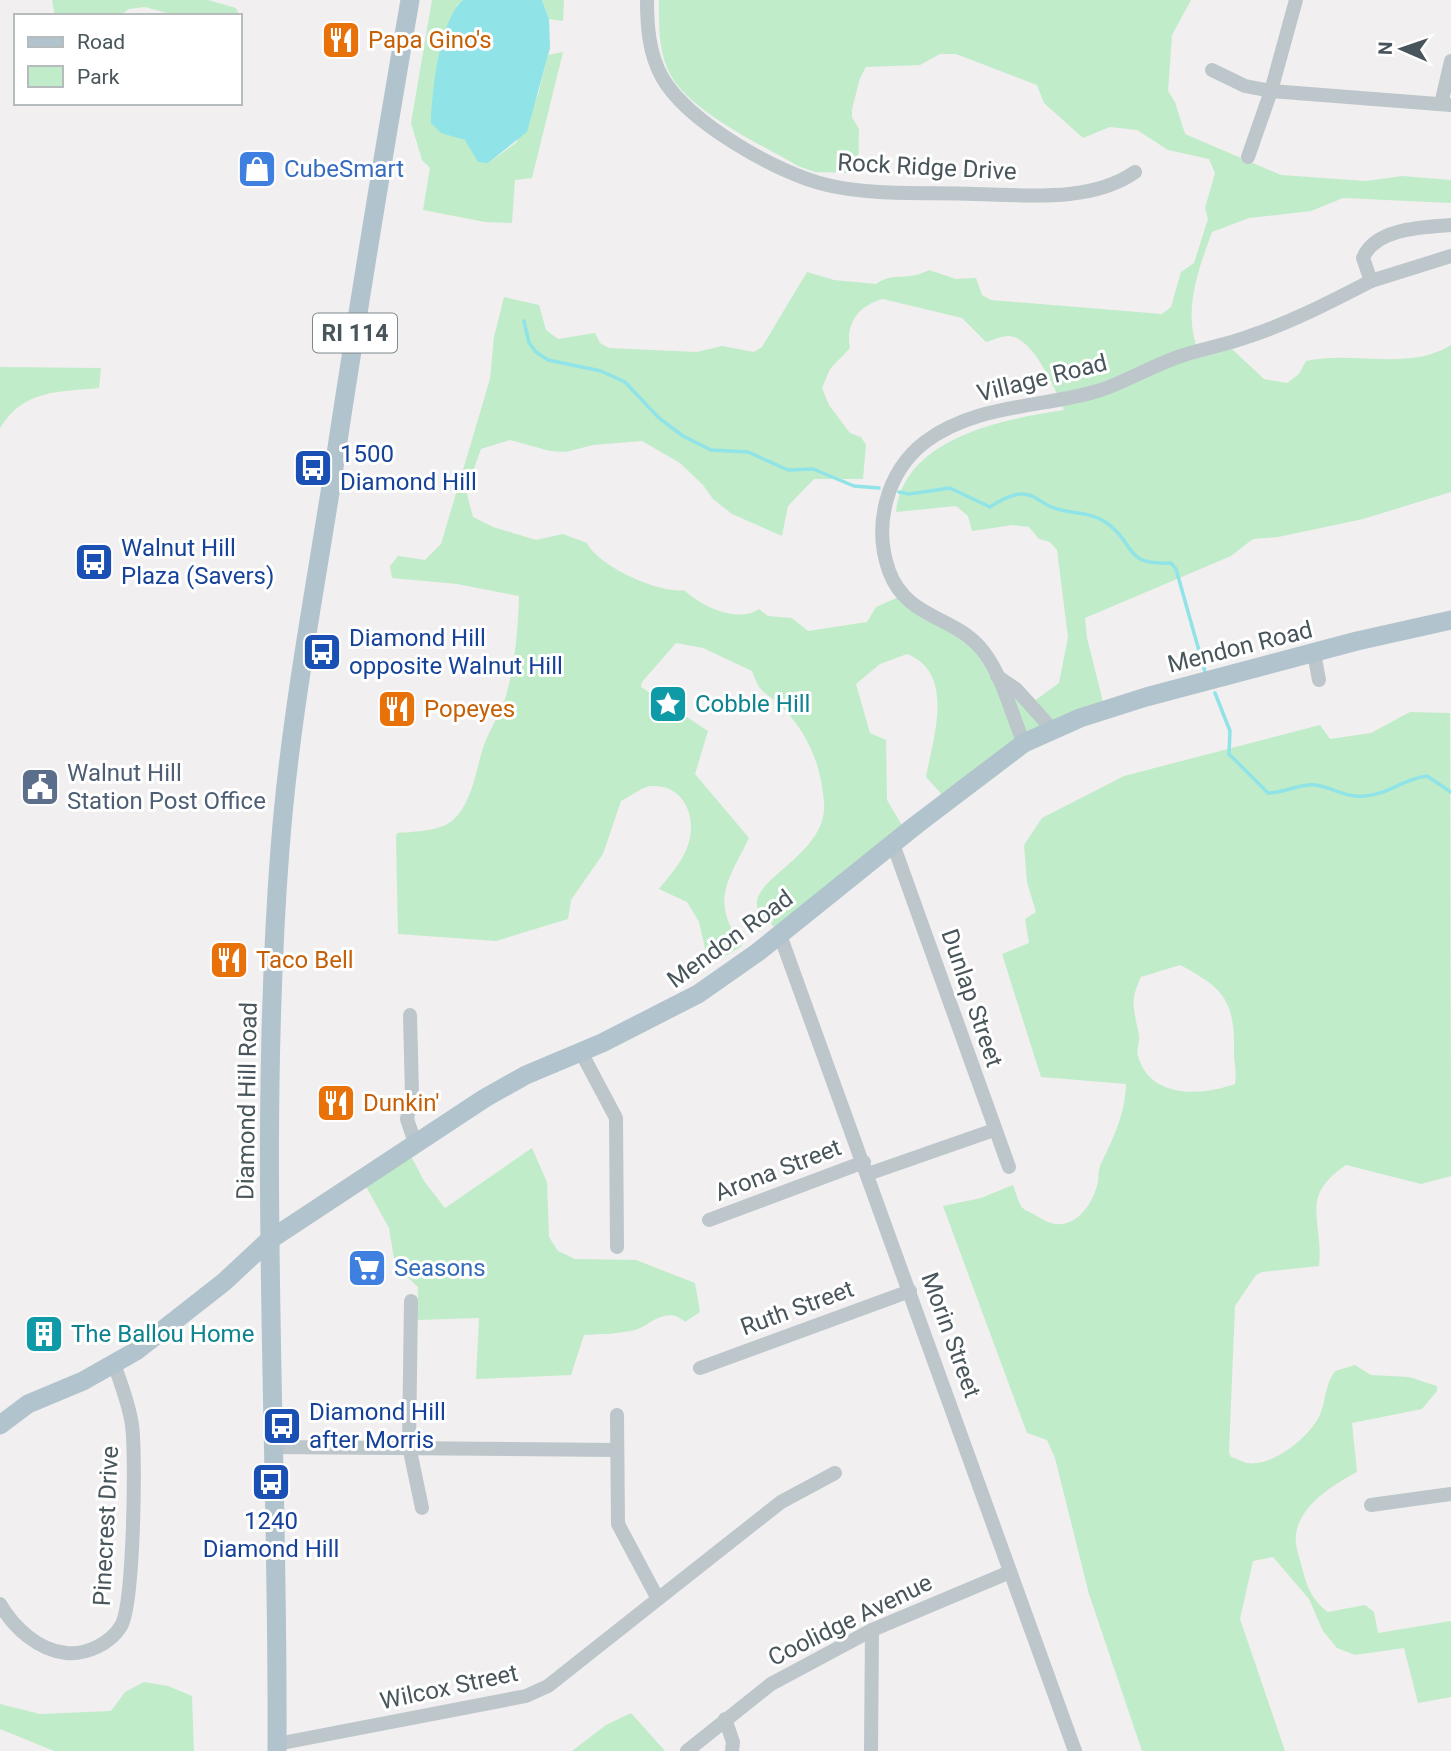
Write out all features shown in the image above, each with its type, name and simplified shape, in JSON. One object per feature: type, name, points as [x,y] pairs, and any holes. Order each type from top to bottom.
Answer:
[{"type":"main road","name":"Diamond Hill Road","points":[[277,1748],[268,1241],[277,884],[289,760],[305,640],[410,0]]},
{"type":"main road","name":"Mendon Road","points":[[0,1425],[28,1404],[83,1381],[114,1364],[186,1312],[268,1241],[415,1143],[526,1075],[679,1006],[780,935],[1024,743],[1052,729],[1146,697],[1451,621]]},
{"type":"street","name":"Rock Ridge Drive","points":[[647,0],[651,51],[661,77],[679,101],[759,159],[800,177],[832,186],[865,190],[1005,195],[1098,188],[1135,172]]},
{"type":"street","points":[[1248,157],[1271,91],[1296,0]]},
{"type":"street","points":[[1212,70],[1245,86],[1271,91],[1446,104],[1451,61]]},
{"type":"street","points":[[1371,281],[1363,258],[1367,247],[1379,238],[1451,225]]},
{"type":"street","name":"Village Road","points":[[1024,743],[997,676],[975,643],[956,629],[907,602],[889,572],[884,550],[883,515],[894,477],[911,456],[935,436],[966,421],[1025,403],[1098,390],[1184,355],[1251,336],[1371,281],[1451,256]]},
{"type":"street","points":[[1314,653],[1319,680]]},
{"type":"street","name":"Village Road","points":[[997,676],[1016,689],[1052,729]]},
{"type":"street","name":"Dunlap Street","points":[[893,844],[1009,1167]]},
{"type":"street","name":"Morin Street","points":[[780,935],[1075,1751]]},
{"type":"street","points":[[410,1015],[412,1095],[407,1119],[415,1143]]},
{"type":"street","points":[[581,1052],[616,1118],[617,1247]]},
{"type":"street","name":"Arona Street","points":[[709,1220],[866,1168],[994,1130]]},
{"type":"street","name":"Ruth Street","points":[[700,1368],[910,1291]]},
{"type":"street","points":[[411,1301],[409,1446],[422,1508]]},
{"type":"street","name":"Pinecrest Drive","points":[[0,1604],[23,1632],[46,1648],[61,1652],[89,1651],[107,1641],[121,1627],[128,1606],[133,1442],[132,1423],[114,1364]]},
{"type":"street","points":[[617,1415],[618,1524],[658,1599]]},
{"type":"street","points":[[272,1447],[409,1446],[617,1450]]},
{"type":"street","name":"Wilcox Street","points":[[277,1748],[526,1696],[548,1686],[781,1502],[835,1473]]},
{"type":"street","points":[[1371,1505],[1451,1494]]},
{"type":"street","name":"Coolidge Avenue","points":[[688,1751],[771,1684],[872,1630],[1010,1572]]},
{"type":"street","points":[[871,1751],[872,1630]]},
{"type":"street","points":[[725,1719],[733,1742],[732,1751]]},
{"type":"green space","points":[[52,0],[208,0],[236,8],[238,14],[171,14],[145,7],[129,9],[122,14],[55,14]]},
{"type":"green space","points":[[432,0],[463,0],[457,5],[458,138],[465,140],[488,163],[516,143],[538,95],[548,55],[563,52],[532,178],[515,180],[512,223],[485,222],[423,210],[430,168],[422,160],[411,123]]},
{"type":"green space","points":[[542,0],[564,0],[563,21],[549,19]]},
{"type":"green space","points":[[659,0],[1191,0],[1172,35],[1168,91],[1175,102],[1185,134],[1281,175],[1366,181],[1402,176],[1451,180],[1451,203],[1343,198],[1311,211],[1249,218],[1212,232],[1193,294],[1192,326],[1201,357],[1232,349],[1264,379],[1287,383],[1299,374],[1306,361],[1324,358],[1399,359],[1435,353],[1451,345],[1451,492],[1363,519],[1278,537],[1253,539],[1231,556],[1085,618],[1087,638],[1104,706],[947,800],[926,777],[938,708],[932,676],[922,663],[907,654],[880,664],[856,684],[870,733],[886,740],[887,800],[906,832],[780,933],[758,909],[758,898],[775,876],[802,852],[822,821],[824,802],[820,775],[812,750],[791,717],[760,688],[752,671],[703,648],[676,643],[642,682],[641,687],[708,731],[695,774],[749,838],[729,880],[724,903],[726,916],[742,946],[709,966],[699,922],[687,902],[659,889],[685,852],[691,828],[688,809],[678,794],[670,789],[651,786],[621,801],[603,854],[571,900],[568,919],[496,941],[398,934],[397,833],[444,826],[462,809],[471,790],[484,745],[504,702],[513,663],[519,596],[457,584],[392,578],[390,566],[398,556],[425,560],[441,544],[490,379],[494,337],[504,297],[539,305],[546,330],[558,339],[595,333],[600,343],[609,348],[697,352],[722,346],[754,352],[762,347],[807,272],[834,280],[876,284],[889,278],[921,274],[929,270],[956,279],[976,278],[982,295],[991,300],[1162,314],[1171,307],[1181,272],[1194,263],[1208,219],[1205,208],[1215,173],[1209,159],[1168,150],[1137,130],[1110,127],[1083,138],[1044,103],[1037,85],[956,54],[940,54],[920,65],[866,67],[860,78],[852,109],[852,117],[859,129],[858,173],[815,172],[798,166],[728,126],[693,101],[680,88],[670,74],[663,56]],"holes":[[[883,299],[962,318],[986,342],[1008,336],[1017,338],[1026,345],[1035,354],[1064,410],[986,427],[937,450],[917,466],[903,487],[896,512],[956,506],[968,516],[972,531],[1013,525],[1029,527],[1039,539],[1050,542],[1057,550],[1068,637],[1059,683],[1033,702],[960,633],[903,595],[876,607],[867,622],[808,631],[792,618],[768,616],[759,609],[741,615],[731,614],[700,602],[684,590],[660,588],[645,583],[603,561],[587,543],[563,534],[536,540],[493,527],[473,517],[466,491],[481,449],[510,440],[550,451],[566,452],[593,445],[642,441],[680,463],[713,499],[732,514],[782,536],[788,506],[814,479],[863,479],[866,445],[861,437],[850,433],[829,405],[822,388],[830,369],[850,348],[850,331],[855,317],[867,306]]]},
{"type":"green space","points":[[0,367],[101,368],[99,388],[56,392],[31,399],[10,415],[0,428]]},
{"type":"green space","points":[[1410,712],[1450,713],[1451,1176],[1421,1184],[1346,1165],[1322,1188],[1316,1210],[1319,1266],[1262,1272],[1256,1275],[1235,1306],[1229,1452],[1231,1457],[1247,1463],[1257,1463],[1288,1450],[1306,1434],[1319,1417],[1335,1371],[1355,1365],[1371,1375],[1409,1377],[1437,1386],[1437,1391],[1422,1409],[1352,1423],[1357,1472],[1336,1484],[1307,1510],[1296,1532],[1296,1544],[1309,1588],[1315,1599],[1328,1612],[1365,1605],[1374,1612],[1378,1633],[1451,1621],[1451,1697],[1418,1703],[1404,1648],[1355,1655],[1337,1648],[1323,1631],[1309,1599],[1273,1557],[1253,1561],[1240,1619],[1285,1751],[1142,1751],[1089,1594],[1055,1458],[1047,1440],[1027,1433],[943,1206],[981,1198],[1013,1185],[1020,1205],[1025,1210],[1052,1223],[1070,1222],[1091,1202],[1100,1166],[1118,1126],[1123,1106],[1126,1084],[1041,1077],[1002,954],[1029,943],[1025,919],[1036,912],[1027,882],[1024,845],[1042,818],[1124,776],[1320,725],[1330,739],[1371,733]],"holes":[[[1180,965],[1217,989],[1229,1008],[1234,1035],[1236,1080],[1235,1084],[1207,1091],[1178,1091],[1153,1080],[1144,1070],[1138,1056],[1139,1035],[1134,999],[1141,977]]]},
{"type":"green space","points":[[532,1148],[547,1182],[549,1237],[558,1251],[575,1259],[636,1260],[695,1283],[700,1312],[685,1322],[671,1315],[658,1318],[635,1330],[584,1335],[571,1375],[476,1379],[479,1318],[417,1320],[418,1287],[395,1265],[389,1228],[363,1181],[410,1154],[424,1181],[445,1208]]},
{"type":"green space","points":[[144,1682],[168,1686],[192,1696],[194,1751],[54,1751],[0,1729],[0,1704],[40,1714],[111,1711],[125,1692]]},
{"type":"green space","points":[[631,1713],[665,1751],[572,1751],[606,1725]]},
{"type":"water","points":[[463,0],[542,0],[549,19],[550,48],[527,132],[488,163],[478,162],[465,140],[441,133],[431,123],[438,58],[448,23]]},
{"type":"waterway","points":[[524,321],[529,343],[536,352],[548,360],[601,371],[625,382],[659,418],[683,436],[711,450],[748,452],[788,470],[813,469],[854,486],[879,488]]},
{"type":"waterway","points":[[899,492],[909,494],[950,488],[990,507],[1008,497],[1025,494],[1056,509],[1086,514],[1107,523],[1117,531],[1137,557],[1155,563],[1171,563],[1176,569],[1205,672]]},
{"type":"waterway","points":[[1215,693],[1230,731],[1229,754],[1268,793],[1316,785],[1352,796],[1365,796],[1427,776],[1451,792]]},
{"type":"place","name":"Papa Gino's","points":[[341,40]]},
{"type":"place","name":"CubeSmart","points":[[257,169]]},
{"type":"place","name":"1500 Diamond Hill","points":[[313,468]]},
{"type":"place","name":"Walnut Hill Plaza (Savers)","points":[[94,562]]},
{"type":"place","name":"Diamond Hill opposite Walnut Hill","points":[[322,652]]},
{"type":"place","name":"Cobble Hill","points":[[668,704]]},
{"type":"place","name":"Popeyes","points":[[397,709]]},
{"type":"place","name":"Walnut Hill Station Post Office","points":[[40,787]]},
{"type":"place","name":"Taco Bell","points":[[229,960]]},
{"type":"place","name":"Dunkin'","points":[[336,1103]]},
{"type":"place","name":"Seasons","points":[[367,1268]]},
{"type":"place","name":"The Ballou Home","points":[[44,1334]]},
{"type":"place","name":"Diamond Hill after Morris","points":[[282,1426]]},
{"type":"place","name":"1240 Diamond Hill","points":[[271,1482]]}]
